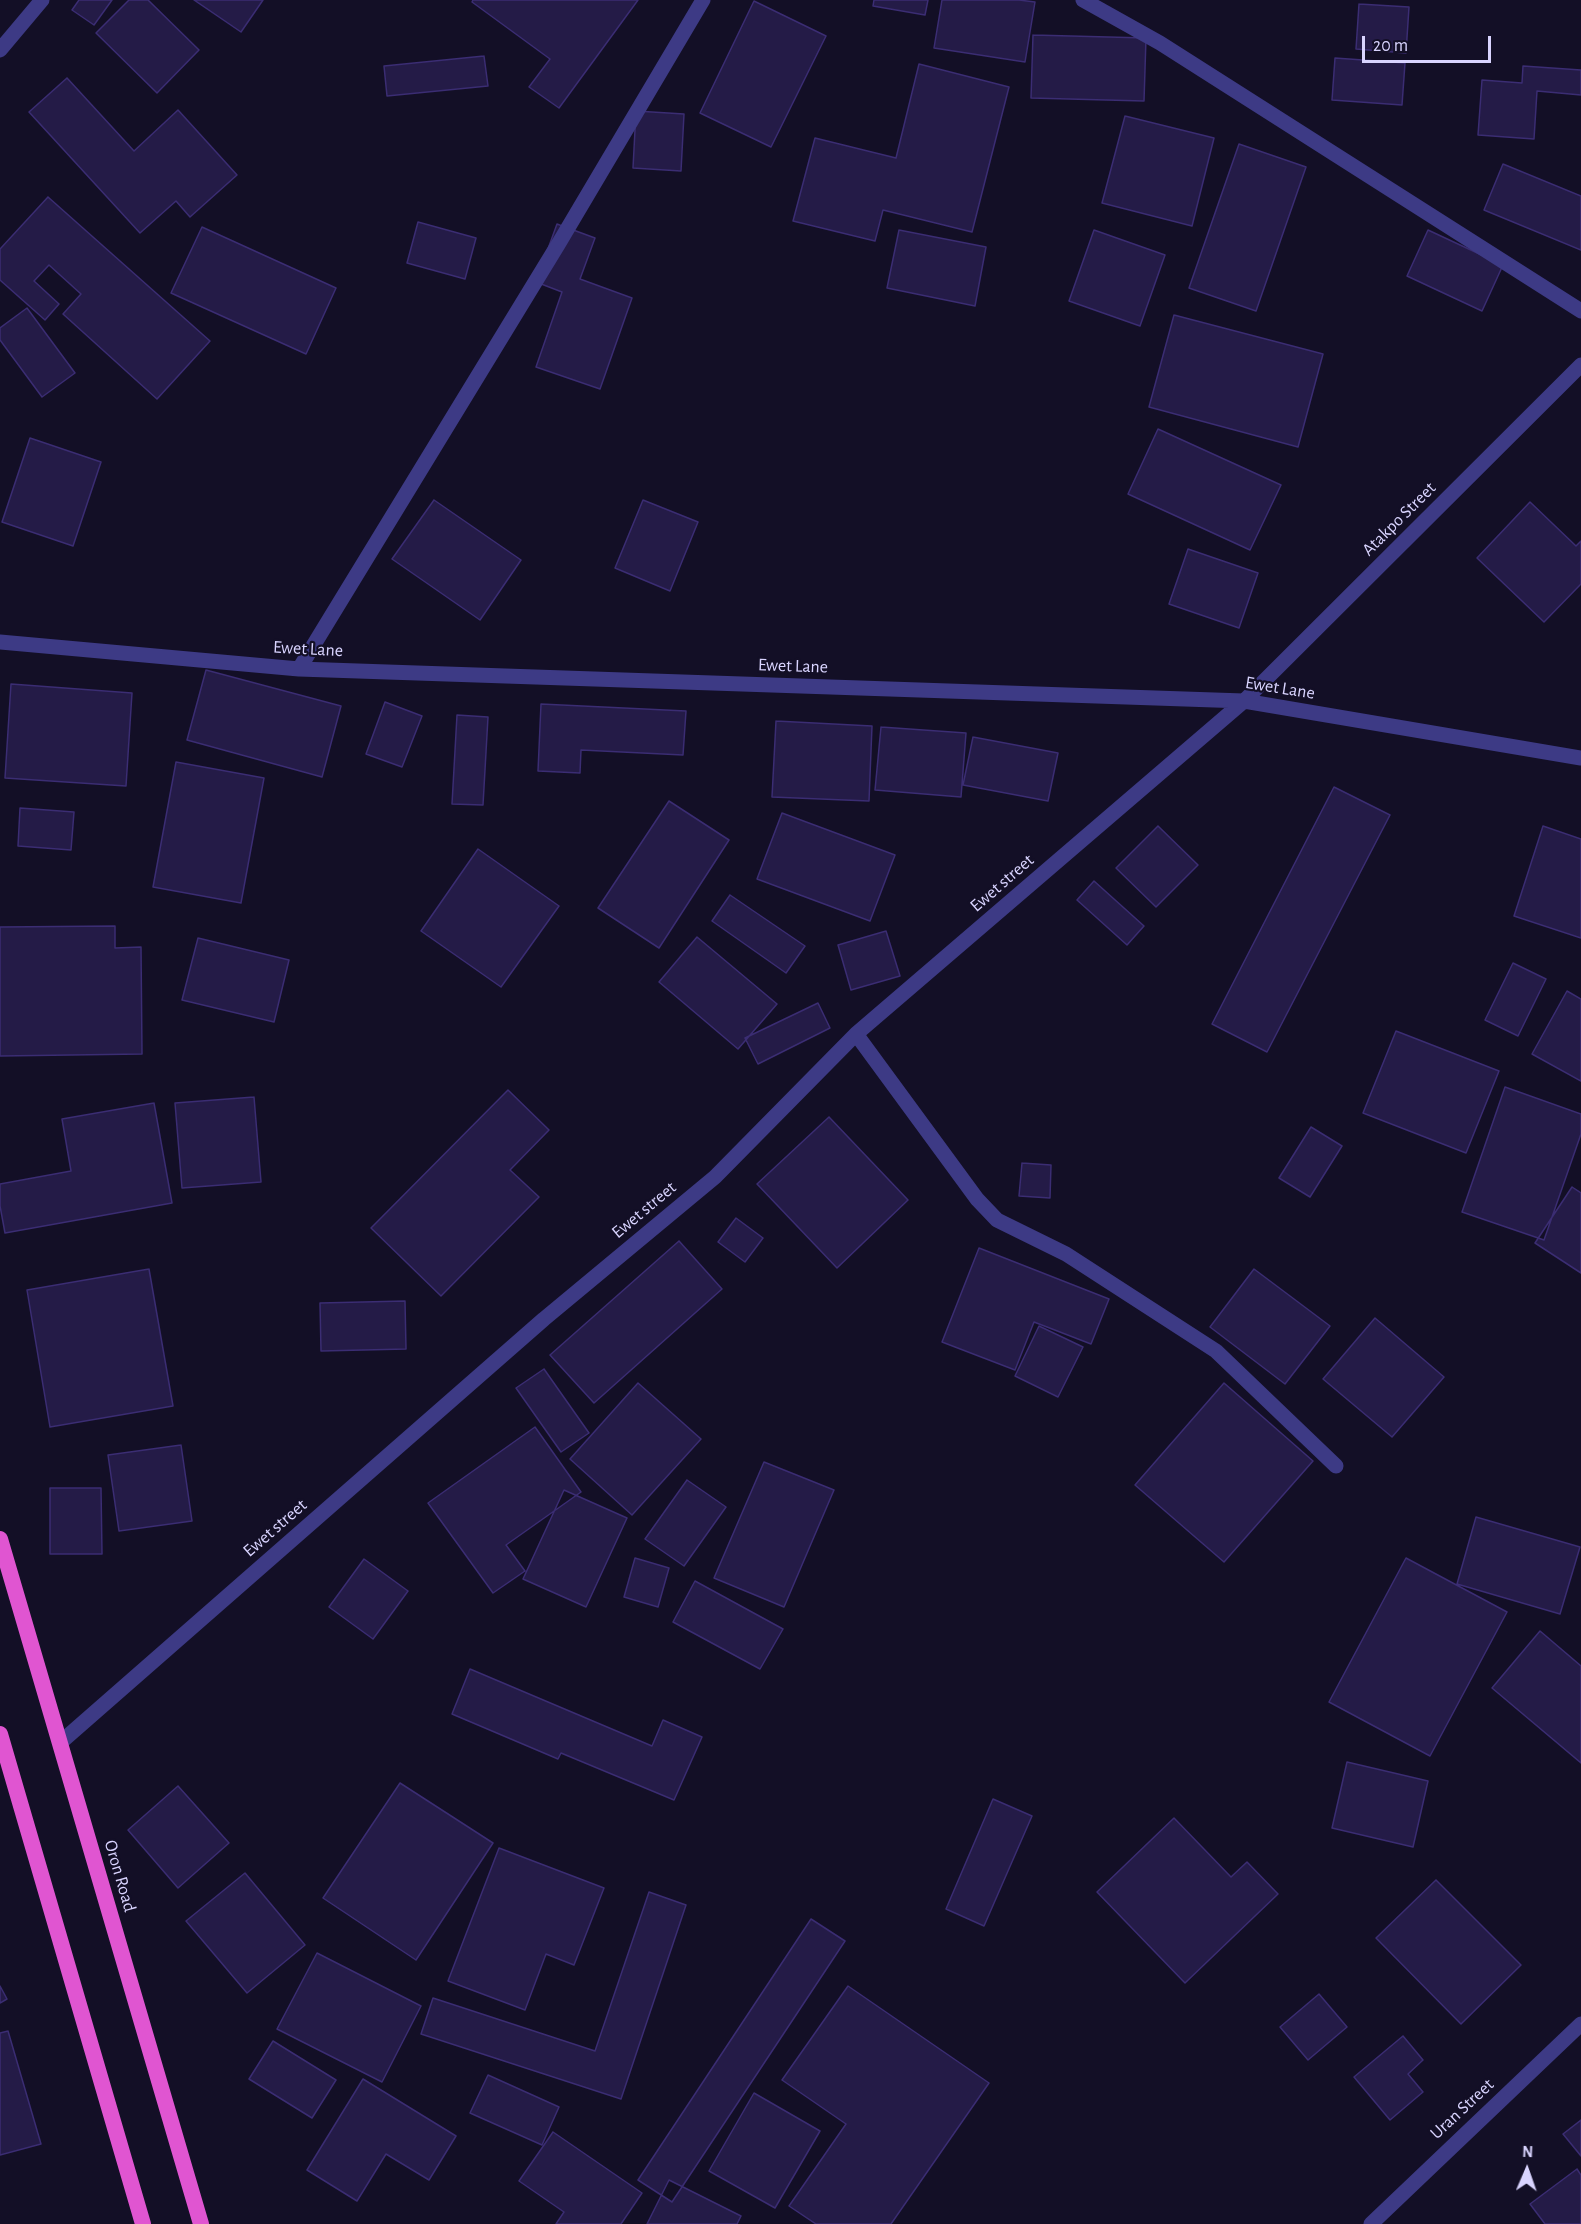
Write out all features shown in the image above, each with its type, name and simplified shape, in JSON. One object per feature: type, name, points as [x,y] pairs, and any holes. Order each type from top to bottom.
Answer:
[{"type":"highway","name":"Oron Road","points":[[0,1539],[201,2224]]},
{"type":"highway","points":[[0,1734],[3,1752],[143,2224]]},
{"type":"street","points":[[0,50],[42,0]]},
{"type":"street","points":[[299,669],[559,243],[703,0]]},
{"type":"street","points":[[1083,0],[1160,43],[1581,311]]},
{"type":"street","name":"Atakpo Street","points":[[1244,701],[1581,365]]},
{"type":"street","name":"Ewet Lane","points":[[0,642],[299,669],[1244,701],[1581,758]]},
{"type":"street","name":"Ewet street","points":[[61,1742],[544,1319],[715,1177],[856,1034],[1244,701]]},
{"type":"street","points":[[856,1034],[977,1199],[997,1220],[1066,1254],[1216,1351],[1336,1466]]},
{"type":"street","name":"Uran Street","points":[[1371,2224],[1581,2024]]},
{"type":"building","points":[[79,0],[112,0],[94,25],[72,10]]},
{"type":"building","points":[[129,0],[148,0],[199,50],[157,93],[96,33]]},
{"type":"building","points":[[194,0],[263,0],[241,32]]},
{"type":"building","points":[[473,0],[638,0],[559,108],[529,87],[550,59],[472,2]]},
{"type":"building","points":[[874,0],[928,0],[925,15],[873,6]]},
{"type":"building","points":[[942,0],[1035,2],[1025,62],[934,48]]},
{"type":"building","points":[[754,1],[826,36],[771,147],[700,113]]},
{"type":"building","points":[[1359,4],[1409,7],[1406,53],[1356,49]]},
{"type":"building","points":[[1033,35],[1146,38],[1144,101],[1031,98]]},
{"type":"building","points":[[484,56],[488,86],[387,96],[384,66]]},
{"type":"building","points":[[1335,58],[1405,63],[1402,105],[1332,100]]},
{"type":"building","points":[[919,64],[1009,87],[972,232],[883,210],[875,241],[793,221],[815,138],[896,158]]},
{"type":"building","points":[[1523,66],[1581,70],[1581,95],[1537,91],[1534,139],[1478,135],[1482,80],[1522,83]]},
{"type":"building","points":[[67,78],[134,151],[178,110],[237,175],[190,217],[176,201],[140,233],[29,112]]},
{"type":"building","points":[[636,111],[684,114],[681,171],[633,168]]},
{"type":"building","points":[[1125,116],[1214,138],[1192,226],[1102,203]]},
{"type":"building","points":[[1239,144],[1306,167],[1256,311],[1189,288]]},
{"type":"building","points":[[1503,164],[1581,196],[1581,250],[1484,210]]},
{"type":"building","points":[[48,197],[210,341],[157,399],[63,314],[81,294],[49,265],[34,281],[59,304],[45,320],[0,280],[0,249]]},
{"type":"building","points":[[418,222],[476,238],[465,279],[407,263]]},
{"type":"building","points":[[557,224],[595,238],[580,279],[632,298],[600,389],[536,367],[562,292],[536,282]]},
{"type":"building","points":[[202,227],[336,288],[306,354],[171,293]]},
{"type":"building","points":[[899,230],[986,247],[975,306],[887,288]]},
{"type":"building","points":[[1094,230],[1165,255],[1140,326],[1069,301]]},
{"type":"building","points":[[1428,230],[1503,265],[1482,311],[1407,276]]},
{"type":"building","points":[[27,308],[75,373],[42,397],[0,340],[0,328]]},
{"type":"building","points":[[1174,315],[1323,354],[1298,447],[1149,407]]},
{"type":"building","points":[[1158,429],[1281,485],[1250,550],[1128,494]]},
{"type":"building","points":[[30,438],[101,462],[73,546],[2,522]]},
{"type":"building","points":[[434,500],[521,560],[480,620],[392,559]]},
{"type":"building","points":[[643,500],[698,522],[670,591],[615,568]]},
{"type":"building","points":[[1530,502],[1576,546],[1581,541],[1581,584],[1544,622],[1477,558]]},
{"type":"building","points":[[1188,549],[1258,573],[1239,628],[1169,604]]},
{"type":"building","points":[[206,670],[341,706],[322,777],[187,740]]},
{"type":"building","points":[[11,684],[132,693],[126,786],[5,778]]},
{"type":"building","points":[[385,702],[422,716],[402,767],[366,754]]},
{"type":"building","points":[[541,704],[686,711],[683,755],[581,750],[580,773],[538,771]]},
{"type":"building","points":[[457,715],[488,717],[483,805],[452,804]]},
{"type":"building","points":[[776,721],[872,726],[869,801],[772,797]]},
{"type":"building","points":[[881,727],[966,733],[961,797],[875,790]]},
{"type":"building","points":[[973,737],[1058,753],[1048,801],[963,785]]},
{"type":"building","points":[[176,762],[264,778],[241,903],[153,887]]},
{"type":"building","points":[[1334,787],[1390,815],[1267,1052],[1212,1024]]},
{"type":"building","points":[[669,801],[729,840],[659,948],[598,908]]},
{"type":"building","points":[[20,808],[74,812],[71,850],[18,846]]},
{"type":"building","points":[[782,813],[895,855],[870,921],[757,879]]},
{"type":"building","points":[[1158,826],[1198,865],[1156,907],[1116,868]]},
{"type":"building","points":[[1543,826],[1581,839],[1581,938],[1514,916]]},
{"type":"building","points":[[478,849],[559,906],[501,987],[421,931]]},
{"type":"building","points":[[1094,881],[1144,926],[1127,945],[1077,900]]},
{"type":"building","points":[[730,895],[805,946],[786,973],[712,921]]},
{"type":"building","points":[[115,926],[115,948],[141,947],[142,1054],[0,1056],[0,927]]},
{"type":"building","points":[[886,931],[900,976],[851,990],[838,945]]},
{"type":"building","points":[[697,937],[777,1004],[738,1049],[659,982]]},
{"type":"building","points":[[198,938],[289,960],[274,1022],[182,1000]]},
{"type":"building","points":[[1513,963],[1546,979],[1518,1036],[1485,1020]]},
{"type":"building","points":[[1567,991],[1581,999],[1581,1081],[1532,1054]]},
{"type":"building","points":[[818,1003],[830,1028],[758,1064],[745,1038]]},
{"type":"building","points":[[1396,1031],[1499,1071],[1466,1153],[1363,1113]]},
{"type":"building","points":[[1505,1087],[1581,1114],[1581,1134],[1544,1240],[1462,1212]]},
{"type":"building","points":[[508,1090],[549,1130],[510,1170],[539,1197],[441,1296],[371,1228]]},
{"type":"building","points":[[254,1097],[261,1182],[182,1188],[175,1103]]},
{"type":"building","points":[[154,1103],[172,1203],[5,1233],[0,1206],[0,1184],[71,1171],[62,1119]]},
{"type":"building","points":[[829,1117],[908,1200],[837,1268],[757,1184]]},
{"type":"building","points":[[1311,1127],[1342,1146],[1310,1197],[1279,1178]]},
{"type":"building","points":[[1022,1163],[1051,1165],[1050,1198],[1019,1196]]},
{"type":"building","points":[[1572,1187],[1581,1193],[1581,1273],[1535,1243]]},
{"type":"building","points":[[736,1218],[763,1238],[745,1262],[718,1242]]},
{"type":"building","points":[[679,1241],[722,1289],[594,1403],[550,1355]]},
{"type":"building","points":[[979,1248],[1109,1299],[1091,1344],[1034,1322],[1015,1370],[942,1342]]},
{"type":"building","points":[[149,1269],[173,1406],[50,1427],[27,1290]]},
{"type":"building","points":[[1254,1269],[1330,1326],[1285,1384],[1210,1327]]},
{"type":"building","points":[[405,1301],[406,1349],[321,1351],[320,1303]]},
{"type":"building","points":[[1375,1318],[1444,1377],[1392,1437],[1323,1379]]},
{"type":"building","points":[[1039,1326],[1083,1347],[1058,1397],[1015,1376]]},
{"type":"building","points":[[544,1369],[589,1433],[561,1452],[516,1388]]},
{"type":"building","points":[[638,1383],[701,1439],[632,1515],[570,1459]]},
{"type":"building","points":[[1224,1383],[1313,1461],[1224,1562],[1135,1485]]},
{"type":"building","points":[[535,1427],[581,1492],[506,1545],[525,1571],[493,1593],[428,1503]]},
{"type":"building","points":[[181,1445],[192,1521],[119,1531],[108,1455]]},
{"type":"building","points":[[764,1462],[834,1490],[784,1607],[714,1578]]},
{"type":"building","points":[[687,1480],[726,1507],[684,1566],[645,1539]]},
{"type":"building","points":[[50,1488],[101,1488],[102,1554],[50,1554]]},
{"type":"building","points":[[564,1490],[627,1518],[586,1607],[523,1579]]},
{"type":"building","points":[[1476,1517],[1580,1547],[1560,1614],[1457,1584]]},
{"type":"building","points":[[635,1558],[669,1568],[658,1607],[624,1597]]},
{"type":"building","points":[[1406,1558],[1507,1612],[1430,1756],[1329,1702]]},
{"type":"building","points":[[364,1559],[408,1591],[373,1639],[329,1607]]},
{"type":"building","points":[[695,1581],[783,1629],[760,1669],[673,1622]]},
{"type":"building","points":[[1540,1631],[1581,1666],[1581,1763],[1492,1688]]},
{"type":"building","points":[[470,1669],[652,1746],[663,1720],[702,1737],[674,1800],[561,1753],[558,1759],[452,1714]]},
{"type":"building","points":[[1347,1762],[1428,1781],[1413,1847],[1332,1828]]},
{"type":"building","points":[[400,1783],[493,1843],[416,1960],[323,1898]]},
{"type":"building","points":[[178,1786],[229,1843],[178,1888],[128,1830]]},
{"type":"building","points":[[993,1799],[1032,1816],[984,1926],[946,1909]]},
{"type":"building","points":[[1174,1818],[1231,1877],[1247,1862],[1278,1894],[1185,1983],[1097,1892]]},
{"type":"building","points":[[499,1848],[604,1888],[574,1965],[546,1954],[525,2010],[448,1981]]},
{"type":"building","points":[[245,1873],[305,1945],[247,1993],[186,1921]]},
{"type":"building","points":[[1436,1880],[1521,1965],[1461,2024],[1376,1938]]},
{"type":"building","points":[[649,1892],[686,1905],[621,2099],[421,2034],[433,1998],[595,2051]]},
{"type":"building","points":[[811,1919],[845,1941],[672,2202],[638,2180]]},
{"type":"building","points":[[317,1953],[421,2006],[382,2082],[277,2029]]},
{"type":"building","points":[[0,1986],[7,1999],[0,2003]]},
{"type":"building","points":[[848,1986],[989,2083],[891,2224],[816,2224],[789,2206],[846,2124],[782,2080]]},
{"type":"building","points":[[1319,1994],[1347,2027],[1308,2060],[1280,2027]]},
{"type":"building","points":[[8,2031],[41,2144],[0,2155],[0,2033]]},
{"type":"building","points":[[1403,2036],[1423,2060],[1408,2074],[1423,2092],[1390,2120],[1354,2077]]},
{"type":"building","points":[[273,2041],[336,2080],[312,2118],[249,2079]]},
{"type":"building","points":[[488,2075],[559,2107],[542,2145],[470,2113]]},
{"type":"building","points":[[363,2079],[456,2136],[429,2180],[386,2154],[357,2201],[307,2170]]},
{"type":"building","points":[[754,2093],[820,2131],[775,2208],[709,2171]]},
{"type":"building","points":[[1581,2120],[1581,2156],[1563,2134]]},
{"type":"building","points":[[553,2132],[642,2193],[621,2224],[556,2224],[564,2212],[519,2181]]},
{"type":"building","points":[[1577,2169],[1581,2175],[1581,2224],[1545,2224],[1530,2204]]},
{"type":"building","points":[[669,2180],[741,2216],[737,2224],[647,2224]]}]
